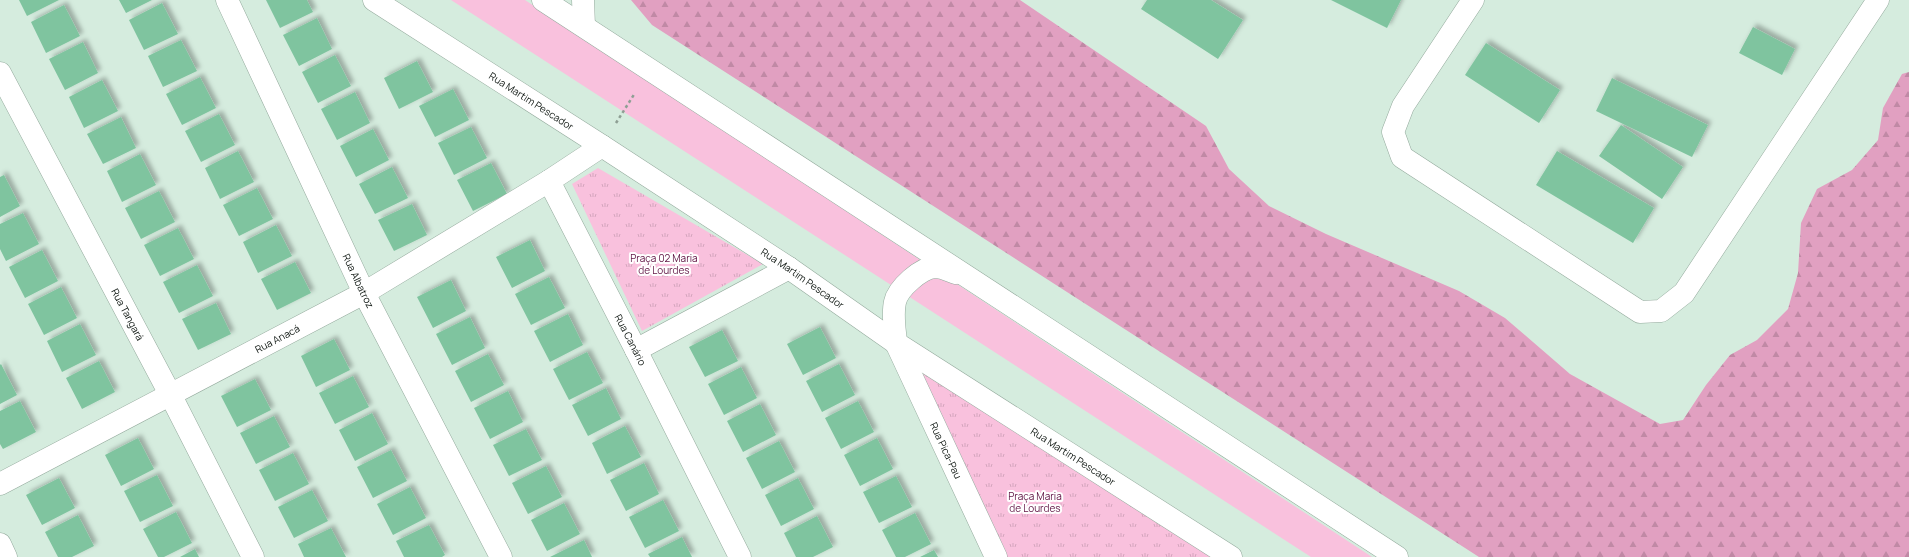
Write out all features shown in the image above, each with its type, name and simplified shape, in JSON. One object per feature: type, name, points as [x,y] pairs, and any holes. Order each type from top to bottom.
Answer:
[{"type":"street","name":"Rua Albatroz","points":[[227,0],[364,293],[501,557]]},
{"type":"street","name":"Rua Martim Pescador","points":[[374,0],[789,268],[896,343],[1231,557]]},
{"type":"street","points":[[543,0],[1397,557]]},
{"type":"street","points":[[584,0],[584,26]]},
{"type":"street","points":[[1473,0],[1403,106],[1393,132],[1402,157],[1640,312],[1661,311],[1684,293],[1878,0]]},
{"type":"street","name":"Rua Tangará","points":[[0,73],[170,394],[253,557]]},
{"type":"street","points":[[549,181],[602,146]]},
{"type":"street","name":"Rua Anacá","points":[[0,484],[364,293],[549,181]]},
{"type":"street","name":"Rua Canário","points":[[549,181],[740,557]]},
{"type":"street","points":[[896,343],[894,318],[895,301],[912,279],[922,270],[936,267],[968,277]]},
{"type":"street","points":[[636,350],[789,268]]},
{"type":"street","name":"Rua Pica-Pau","points":[[896,343],[996,557]]},
{"type":"street","points":[[0,544],[6,557]]},
{"type":"path","points":[[602,146],[650,69]]},
{"type":"green space","points":[[451,0],[525,0],[1372,557],[1311,557]]},
{"type":"green space","points":[[631,0],[1020,0],[1206,126],[1229,169],[1269,206],[1326,234],[1459,291],[1505,318],[1570,374],[1660,424],[1683,420],[1706,385],[1730,355],[1757,340],[1788,309],[1798,273],[1801,223],[1817,189],[1852,170],[1878,140],[1883,108],[1902,74],[1909,72],[1909,557],[1479,557],[652,25]]},
{"type":"green space","name":"Praça 02 Maria de Lourdes","points":[[598,168],[763,264],[642,331],[572,184]]},
{"type":"green space","name":"Praça Maria de Lourdes","points":[[903,349],[1225,557],[1000,557]]},
{"type":"building","points":[[19,0],[59,0],[27,16]]},
{"type":"building","points":[[119,0],[152,0],[126,13]]},
{"type":"building","points":[[266,0],[307,0],[313,12],[280,28]]},
{"type":"building","points":[[1147,0],[1211,0],[1243,20],[1218,59],[1141,9]]},
{"type":"building","points":[[1331,0],[1401,0],[1387,28]]},
{"type":"building","points":[[162,3],[178,34],[144,50],[129,20]]},
{"type":"building","points":[[64,5],[80,36],[46,53],[31,22]]},
{"type":"building","points":[[317,18],[332,49],[299,66],[283,35]]},
{"type":"building","points":[[1753,27],[1795,49],[1782,75],[1739,53]]},
{"type":"building","points":[[181,40],[197,71],[163,87],[148,56]]},
{"type":"building","points":[[83,42],[98,73],[65,90],[49,59]]},
{"type":"building","points":[[1486,43],[1560,90],[1539,123],[1465,75]]},
{"type":"building","points":[[335,55],[351,86],[318,103],[302,72]]},
{"type":"building","points":[[417,61],[433,92],[399,109],[384,78]]},
{"type":"building","points":[[200,77],[216,108],[182,125],[166,94]]},
{"type":"building","points":[[1612,78],[1708,125],[1692,157],[1596,111]]},
{"type":"building","points":[[102,80],[118,111],[84,128],[69,97]]},
{"type":"building","points":[[453,89],[469,120],[435,137],[419,106]]},
{"type":"building","points":[[355,92],[370,123],[337,140],[321,109]]},
{"type":"building","points":[[219,114],[235,145],[201,162],[185,131]]},
{"type":"building","points":[[121,117],[136,148],[103,164],[87,134]]},
{"type":"building","points":[[1621,125],[1683,167],[1662,199],[1599,156]]},
{"type":"building","points":[[471,127],[487,158],[454,175],[438,143]]},
{"type":"building","points":[[373,129],[389,160],[356,177],[340,146]]},
{"type":"building","points":[[238,151],[254,182],[220,199],[205,168]]},
{"type":"building","points":[[1557,151],[1654,208],[1633,243],[1536,185]]},
{"type":"building","points":[[140,154],[156,185],[122,202],[107,171]]},
{"type":"building","points":[[491,163],[507,194],[473,211],[457,180]]},
{"type":"building","points":[[392,167],[408,198],[375,214],[359,184]]},
{"type":"building","points":[[4,175],[20,206],[0,217],[0,177]]},
{"type":"building","points":[[257,188],[273,219],[239,236],[223,205]]},
{"type":"building","points":[[159,191],[175,222],[141,239],[125,208]]},
{"type":"building","points":[[412,204],[427,235],[394,251],[378,220]]},
{"type":"building","points":[[23,213],[39,244],[6,261],[0,249],[0,224]]},
{"type":"building","points":[[276,225],[292,256],[258,273],[243,242]]},
{"type":"building","points":[[178,228],[194,259],[160,276],[144,245]]},
{"type":"building","points":[[530,240],[545,271],[512,288],[496,257]]},
{"type":"building","points":[[42,250],[58,281],[25,298],[9,267]]},
{"type":"building","points":[[295,262],[311,293],[277,310],[261,279]]},
{"type":"building","points":[[197,265],[213,296],[179,313],[163,282]]},
{"type":"building","points":[[549,277],[565,308],[531,325],[515,294]]},
{"type":"building","points":[[451,280],[466,311],[433,328],[417,297]]},
{"type":"building","points":[[61,287],[77,318],[44,335],[28,304]]},
{"type":"building","points":[[216,303],[231,334],[198,350],[182,319]]},
{"type":"building","points":[[568,314],[583,345],[550,362],[534,331]]},
{"type":"building","points":[[470,317],[485,348],[452,365],[436,334]]},
{"type":"building","points":[[80,324],[96,355],[62,372],[47,341]]},
{"type":"building","points":[[820,327],[836,358],[803,375],[787,344]]},
{"type":"building","points":[[722,330],[738,361],[705,377],[689,347]]},
{"type":"building","points":[[334,339],[350,370],[316,387],[301,356]]},
{"type":"building","points":[[587,352],[603,383],[569,400],[553,369]]},
{"type":"building","points":[[488,354],[504,385],[471,402],[455,371]]},
{"type":"building","points":[[99,361],[115,392],[82,409],[66,378]]},
{"type":"building","points":[[1,364],[17,395],[0,404],[0,365]]},
{"type":"building","points":[[839,364],[855,395],[822,412],[806,381]]},
{"type":"building","points":[[741,367],[757,398],[724,415],[708,384]]},
{"type":"building","points":[[353,376],[369,407],[335,424],[319,393]]},
{"type":"building","points":[[255,379],[271,410],[237,427],[221,396]]},
{"type":"building","points":[[606,388],[621,419],[588,436],[572,405]]},
{"type":"building","points":[[508,391],[523,422],[490,439],[474,408]]},
{"type":"building","points":[[20,401],[36,432],[3,449],[0,444],[0,411]]},
{"type":"building","points":[[858,401],[874,432],[841,449],[825,418]]},
{"type":"building","points":[[760,404],[776,435],[743,452],[727,421]]},
{"type":"building","points":[[372,413],[388,444],[355,461],[339,430]]},
{"type":"building","points":[[274,416],[290,447],[256,464],[240,433]]},
{"type":"building","points":[[625,426],[641,457],[607,474],[592,443]]},
{"type":"building","points":[[526,429],[542,460],[509,476],[493,445]]},
{"type":"building","points":[[138,438],[154,469],[121,486],[105,455]]},
{"type":"building","points":[[877,438],[893,469],[860,486],[844,455]]},
{"type":"building","points":[[779,441],[795,472],[762,489],[746,458]]},
{"type":"building","points":[[391,450],[407,481],[373,498],[357,467]]},
{"type":"building","points":[[293,453],[309,484],[275,501],[259,470]]},
{"type":"building","points":[[644,463],[659,494],[626,511],[610,480]]},
{"type":"building","points":[[546,466],[562,497],[528,514],[512,483]]},
{"type":"building","points":[[157,475],[173,506],[140,522],[124,491]]},
{"type":"building","points":[[896,476],[912,507],[879,523],[863,492]]},
{"type":"building","points":[[59,478],[75,508],[42,525],[26,495]]},
{"type":"building","points":[[798,478],[814,509],[781,526],[765,495]]},
{"type":"building","points":[[410,487],[426,518],[393,535],[377,504]]},
{"type":"building","points":[[312,490],[328,521],[294,538],[278,507]]},
{"type":"building","points":[[663,500],[679,531],[645,548],[629,517]]},
{"type":"building","points":[[564,503],[580,534],[547,551],[531,520]]},
{"type":"building","points":[[176,512],[192,543],[164,557],[158,557],[143,529]]},
{"type":"building","points":[[915,513],[931,544],[905,557],[896,557],[882,530]]},
{"type":"building","points":[[78,515],[94,546],[72,557],[58,557],[45,532]]},
{"type":"building","points":[[817,516],[833,547],[813,557],[796,557],[784,533]]},
{"type":"building","points":[[429,525],[445,555],[442,557],[404,557],[396,541]]},
{"type":"building","points":[[331,528],[346,557],[304,557],[298,544]]},
{"type":"building","points":[[682,537],[692,557],[650,557],[648,554]]},
{"type":"building","points":[[584,540],[592,557],[550,557]]},
{"type":"building","points":[[195,549],[199,557],[180,557]]},
{"type":"building","points":[[934,550],[938,557],[920,557]]}]
